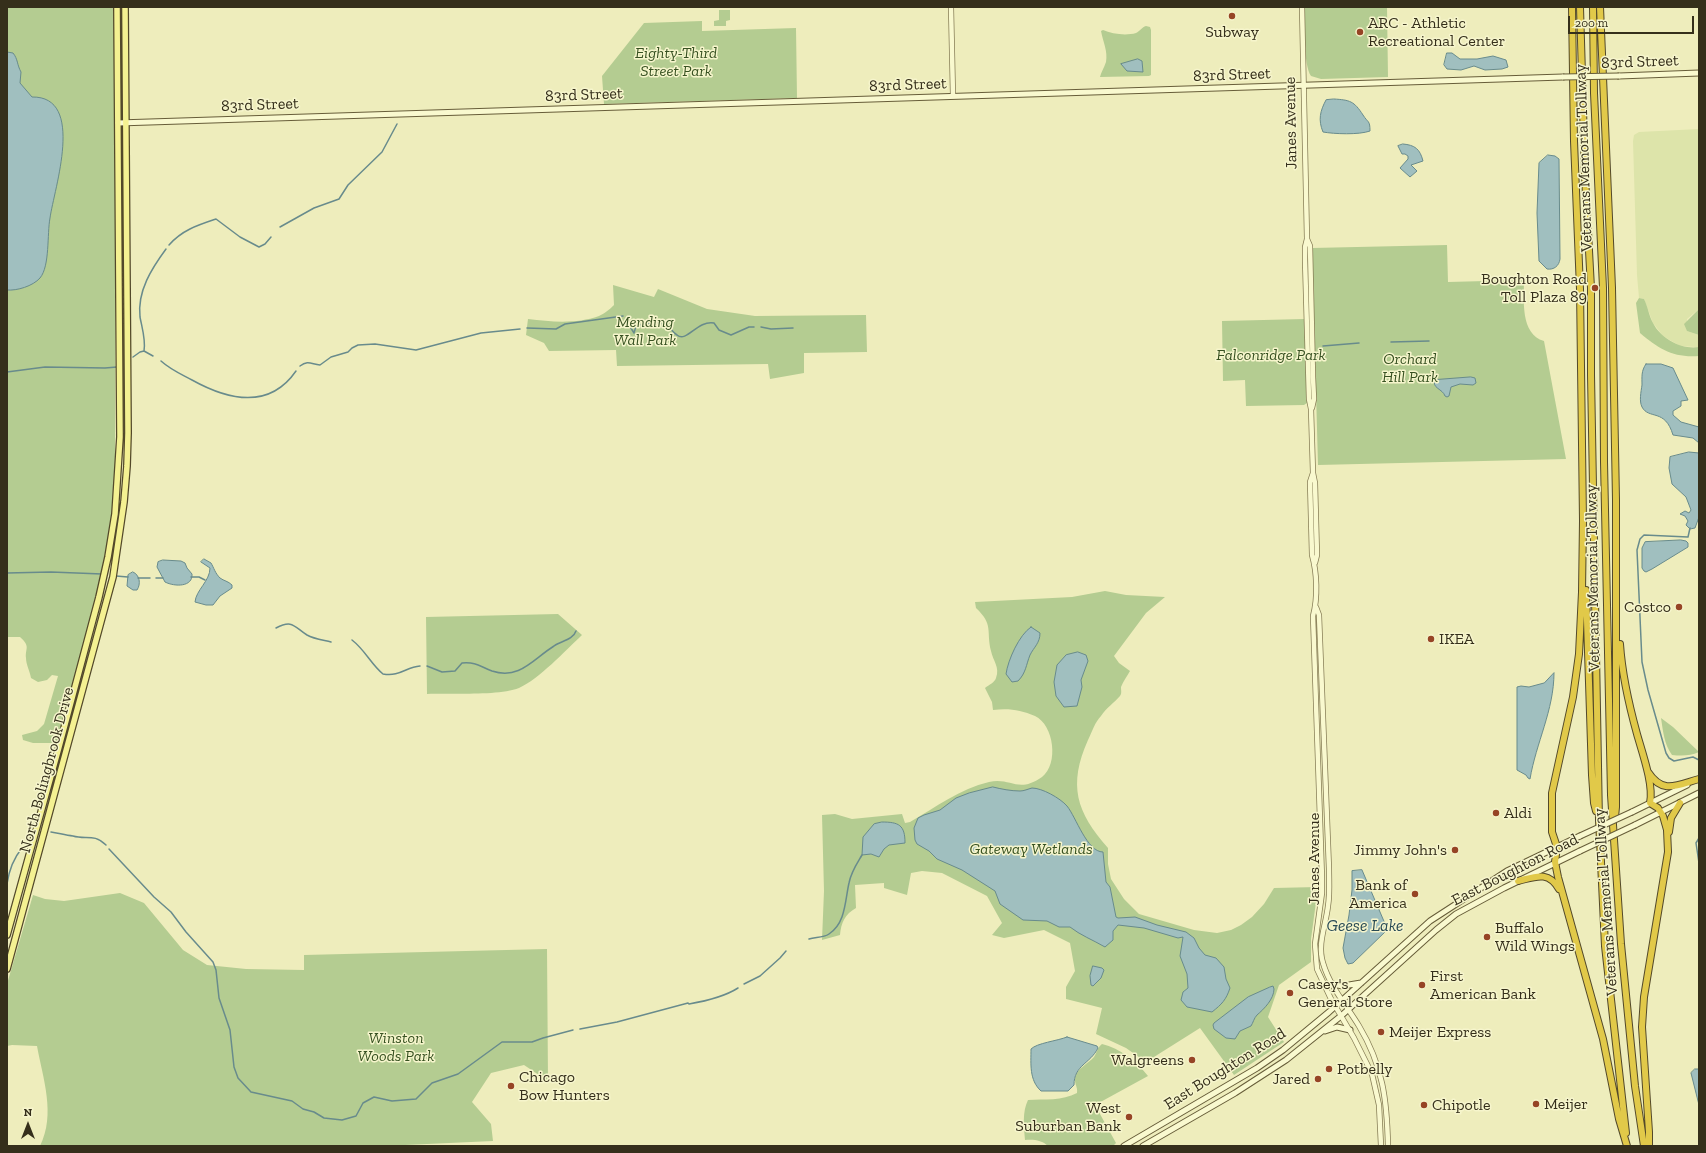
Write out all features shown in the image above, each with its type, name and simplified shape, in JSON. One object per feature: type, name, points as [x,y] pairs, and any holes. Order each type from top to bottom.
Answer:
[{"type":"highway","points":[[1572,7],[1574,141],[1580,289],[1583,521],[1592,775],[1594,803],[1598,820]]},
{"type":"highway","name":"Veterans Memorial Tollway","points":[[1580,7],[1585,176],[1591,288],[1590,375],[1598,820],[1606,946],[1628,1146]]},
{"type":"highway","name":"Veterans Memorial Tollway","points":[[1593,7],[1594,93],[1603,288],[1604,462],[1611,795],[1621,944],[1635,1086],[1644,1146]]},
{"type":"highway","points":[[1600,7],[1612,288],[1617,594],[1616,807],[1613,828]]},
{"type":"highway","points":[[1583,521],[1579,654],[1573,698],[1552,793],[1552,832],[1557,847],[1555,862],[1602,1039],[1619,1119],[1628,1146]]},
{"type":"highway","points":[[1617,594],[1621,659],[1634,721],[1652,792],[1650,802],[1661,812],[1668,840]]},
{"type":"highway","points":[[1646,768],[1656,782],[1663,786],[1673,786],[1699,779]]},
{"type":"highway","points":[[1648,1146],[1649,1132],[1642,1027],[1648,968],[1666,869],[1671,818],[1680,803]]},
{"type":"highway","points":[[1518,881],[1539,876],[1549,878],[1556,883],[1564,898]]},
{"type":"main road","name":"North Bolingbrook Drive","points":[[7,935],[90,629],[108,557],[115,514],[120,433],[117,7]]},
{"type":"main road","name":"North Bolingbrook Drive","points":[[7,969],[112,577],[124,502],[127,466],[125,7]]},
{"type":"main road","name":"83rd Street","points":[[118,123],[1699,73]]},
{"type":"main road","name":"East Boughton Road","points":[[1124,1146],[1257,1068],[1306,1032],[1430,921],[1507,871],[1699,779]]},
{"type":"main road","name":"East Boughton Road","points":[[1143,1146],[1261,1077],[1286,1060],[1341,1016],[1436,930],[1456,914],[1555,862],[1635,825],[1699,793]]},
{"type":"main road","points":[[1332,984],[1343,986],[1362,982]]},
{"type":"main road","points":[[1320,1033],[1338,1027],[1350,1030]]},
{"type":"street","points":[[951,7],[953,96]]},
{"type":"street","name":"Janes Avenue","points":[[1302,7],[1307,239],[1305,247],[1305,260],[1309,399],[1311,409],[1313,472],[1311,489],[1312,555],[1314,564],[1316,605],[1319,615],[1329,869],[1328,908],[1321,947],[1322,961],[1332,984],[1360,1028],[1380,1071],[1386,1108],[1388,1146]]},
{"type":"street","name":"Janes Avenue","points":[[1316,605],[1313,616],[1322,878],[1321,900],[1314,944],[1315,957],[1319,974],[1372,1074],[1379,1104],[1381,1146]]},
{"type":"green space","points":[[7,7],[116,7],[115,471],[113,515],[103,569],[89,630],[87,630],[57,741],[53,743],[33,743],[23,740],[22,735],[37,731],[44,724],[58,676],[52,675],[47,680],[38,682],[31,678],[26,661],[27,648],[25,643],[20,637],[7,637]]},
{"type":"green space","points":[[1305,7],[1387,7],[1388,77],[1321,79],[1311,76],[1308,70],[1306,53]]},
{"type":"green space","points":[[719,10],[730,10],[730,20],[726,21],[726,26],[714,26],[714,21],[719,20]]},
{"type":"green space","name":"Eighty-Third Street Park","points":[[702,21],[702,31],[796,28],[797,98],[604,104],[602,76],[644,23]]},
{"type":"green space","points":[[1146,26],[1150,27],[1151,30],[1151,75],[1100,77],[1106,62],[1106,50],[1101,31],[1103,30],[1119,34],[1132,34]]},
{"type":"green space","points":[[1699,129],[1699,309],[1687,319],[1687,331],[1699,335],[1699,347],[1695,347],[1680,346],[1663,336],[1653,323],[1644,299],[1639,298],[1633,141],[1634,135],[1639,132]]},
{"type":"green space","name":"Orchard Hill Park","points":[[1447,245],[1448,282],[1524,280],[1524,306],[1527,324],[1536,337],[1544,341],[1566,459],[1318,465],[1312,248]]},
{"type":"green space","name":"Mending Wall Park","points":[[613,285],[654,297],[658,289],[707,309],[755,316],[866,315],[867,352],[804,353],[804,373],[770,379],[768,364],[617,366],[616,350],[549,351],[544,343],[526,335],[528,319],[573,321],[591,319],[603,314],[614,305]]},
{"type":"green space","points":[[1639,298],[1644,299],[1652,320],[1661,334],[1679,345],[1686,347],[1699,347],[1699,356],[1681,356],[1674,354],[1660,348],[1640,333],[1636,303]]},
{"type":"green space","points":[[1699,309],[1699,335],[1687,331],[1684,324]]},
{"type":"green space","name":"Falconridge Park","points":[[1305,319],[1307,403],[1304,405],[1246,406],[1245,380],[1223,381],[1222,321]]},
{"type":"green space","name":"Gateway Wetlands","points":[[1105,591],[1126,595],[1165,597],[1146,613],[1114,656],[1119,663],[1130,671],[1121,687],[1120,696],[1105,710],[1095,724],[1082,756],[1078,771],[1078,797],[1082,810],[1097,835],[1108,848],[1108,864],[1111,879],[1124,899],[1139,914],[1194,930],[1217,933],[1231,930],[1252,917],[1264,904],[1274,888],[1318,887],[1311,939],[1311,962],[1279,985],[1268,1017],[1284,1042],[1234,1075],[1200,1028],[1146,1062],[1126,1048],[1096,1034],[1102,1008],[1066,999],[1066,987],[1075,971],[1070,943],[1044,930],[1004,938],[992,935],[1002,923],[987,896],[942,873],[922,871],[911,873],[907,895],[884,888],[884,883],[855,885],[856,908],[844,919],[840,935],[822,940],[824,891],[822,815],[835,814],[852,819],[902,814],[905,823],[910,822],[958,794],[978,785],[997,781],[1020,785],[1034,782],[1042,777],[1051,763],[1052,745],[1050,736],[1041,721],[1035,716],[1025,712],[1010,709],[993,710],[992,702],[985,688],[995,679],[997,667],[991,651],[987,624],[982,614],[976,608],[975,602],[1072,597]]},
{"type":"green space","points":[[558,614],[582,635],[552,664],[527,684],[510,691],[474,694],[427,694],[426,617]]},
{"type":"green space","points":[[1661,718],[1673,727],[1699,752],[1679,756],[1672,755],[1669,751],[1663,733]]},
{"type":"green space","name":"Winston Woods Park","points":[[120,893],[144,903],[183,950],[207,965],[246,969],[304,970],[304,955],[547,949],[548,1081],[524,1065],[491,1073],[472,1102],[491,1124],[493,1141],[383,1146],[40,1146],[45,1134],[48,1109],[45,1084],[37,1046],[7,1046],[7,984],[33,895],[45,899],[64,901]]},
{"type":"green space","points":[[1102,1044],[1128,1056],[1148,1076],[1095,1105],[1116,1143],[1113,1146],[1048,1146],[1037,1140],[1025,1140],[1024,1115],[1028,1100],[1059,1098],[1071,1096],[1077,1093],[1075,1080],[1078,1071],[1094,1057]]},
{"type":"water","points":[[7,52],[13,53],[16,58],[21,72],[20,83],[32,97],[48,101],[58,111],[62,127],[63,146],[50,218],[47,258],[43,273],[37,281],[15,290],[7,290]]},
{"type":"water","points":[[1447,53],[1452,53],[1460,59],[1477,59],[1493,56],[1506,60],[1508,67],[1502,69],[1485,70],[1474,66],[1461,70],[1447,69],[1444,65]]},
{"type":"water","points":[[1138,59],[1142,61],[1143,72],[1127,71],[1121,64]]},
{"type":"water","points":[[1334,99],[1348,101],[1354,104],[1370,125],[1370,131],[1346,134],[1323,132],[1320,120],[1322,108],[1326,100]]},
{"type":"water","points":[[1403,144],[1411,145],[1416,148],[1419,151],[1423,161],[1411,165],[1417,171],[1410,177],[1400,168],[1408,159],[1408,156],[1402,154],[1398,146]]},
{"type":"water","points":[[1548,155],[1555,156],[1559,159],[1560,259],[1559,264],[1552,269],[1547,269],[1539,261],[1537,213],[1539,163]]},
{"type":"water","points":[[1646,364],[1661,364],[1673,368],[1688,400],[1681,401],[1681,406],[1673,411],[1673,415],[1681,422],[1699,427],[1699,443],[1693,438],[1673,435],[1666,421],[1645,411],[1642,407],[1640,399],[1642,374]]},
{"type":"water","points":[[1475,378],[1476,383],[1473,385],[1460,384],[1451,387],[1449,396],[1447,397],[1436,387],[1434,383],[1435,380]]},
{"type":"water","points":[[1689,452],[1699,453],[1699,517],[1695,528],[1690,529],[1686,525],[1688,521],[1685,516],[1680,514],[1685,511],[1689,513],[1691,510],[1686,497],[1672,484],[1669,468],[1670,457]]},
{"type":"water","points":[[1681,540],[1688,543],[1688,547],[1652,569],[1646,572],[1644,571],[1642,568],[1642,548],[1645,542]]},
{"type":"water","points":[[204,559],[211,563],[220,578],[232,585],[232,588],[220,596],[213,605],[195,602],[198,593],[206,581],[209,573],[210,568],[201,562]]},
{"type":"water","points":[[163,560],[181,561],[185,563],[192,574],[190,581],[183,585],[174,585],[165,582],[157,567],[158,562]]},
{"type":"water","points":[[133,572],[137,575],[139,580],[137,590],[133,590],[127,586],[128,575]]},
{"type":"water","points":[[1031,627],[1040,633],[1039,640],[1030,655],[1023,675],[1018,681],[1012,682],[1006,674],[1009,662],[1018,642]]},
{"type":"water","points":[[1078,652],[1086,655],[1088,661],[1081,680],[1082,687],[1077,706],[1064,707],[1056,696],[1054,682],[1057,665],[1066,655]]},
{"type":"water","points":[[1554,673],[1551,700],[1530,779],[1517,770],[1517,687],[1529,687],[1544,683]]},
{"type":"water","points":[[993,787],[1017,791],[1036,788],[1051,794],[1064,803],[1087,840],[1097,850],[1103,852],[1106,882],[1110,887],[1116,917],[1135,917],[1157,925],[1186,932],[1194,938],[1199,948],[1205,955],[1216,958],[1224,967],[1226,979],[1230,988],[1227,996],[1221,1004],[1212,1012],[1187,1007],[1181,1000],[1183,992],[1188,988],[1187,974],[1180,956],[1183,937],[1178,938],[1144,928],[1118,925],[1113,931],[1113,940],[1105,947],[1070,927],[1059,927],[1047,921],[1023,920],[1000,904],[995,891],[962,870],[937,859],[929,851],[917,844],[915,840],[914,828],[918,818],[940,810],[956,798]]},
{"type":"water","points":[[882,822],[893,823],[900,826],[904,832],[905,843],[889,845],[884,849],[879,857],[871,854],[862,855],[863,837],[874,824]]},
{"type":"water","name":"Geese Lake","points":[[1362,870],[1386,926],[1386,931],[1353,963],[1348,964],[1343,948],[1352,890],[1352,871]]},
{"type":"water","points":[[1093,966],[1104,970],[1101,978],[1093,986],[1091,985],[1090,976]]},
{"type":"water","points":[[1273,986],[1274,993],[1265,1007],[1256,1016],[1251,1026],[1240,1031],[1235,1039],[1226,1038],[1214,1029],[1214,1023],[1248,997]]},
{"type":"water","points":[[1067,1037],[1097,1046],[1098,1048],[1091,1058],[1079,1069],[1074,1085],[1068,1091],[1041,1091],[1034,1082],[1031,1066],[1031,1049],[1038,1045]]},
{"type":"water","points":[[1695,1069],[1699,1069],[1699,1105],[1691,1073]]},
{"type":"waterway","points":[[280,227],[314,208],[339,199],[348,185],[382,152],[397,124]]},
{"type":"waterway","points":[[169,245],[179,235],[216,219],[240,237],[259,247],[265,244],[271,237]]},
{"type":"waterway","points":[[144,351],[144,338],[140,317],[141,298],[143,289],[151,272],[166,249]]},
{"type":"waterway","points":[[527,328],[556,329],[565,324],[623,316]]},
{"type":"waterway","points":[[626,320],[634,333],[636,326],[647,323],[658,323],[666,324],[675,334],[681,337],[708,323],[714,323],[719,330],[731,335],[749,327],[754,327]]},
{"type":"waterway","points":[[761,327],[771,329],[793,328]]},
{"type":"waterway","points":[[300,366],[307,363],[320,365],[331,357],[348,352],[358,345],[375,344],[416,350],[481,333],[520,329]]},
{"type":"waterway","points":[[1391,342],[1429,341]]},
{"type":"waterway","points":[[1323,346],[1359,343]]},
{"type":"waterway","points":[[133,357],[144,351],[153,356]]},
{"type":"waterway","points":[[161,361],[176,372],[206,387],[220,393],[247,398],[273,392],[285,383],[296,371]]},
{"type":"waterway","points":[[7,372],[45,367],[117,367]]},
{"type":"waterway","points":[[1690,528],[1688,537],[1644,535],[1640,539],[1637,550],[1642,662],[1648,690],[1666,753],[1669,758],[1674,761],[1693,757],[1699,760]]},
{"type":"waterway","points":[[7,573],[51,572],[102,574]]},
{"type":"waterway","points":[[116,576],[128,577]]},
{"type":"waterway","points":[[191,577],[199,577],[205,580]]},
{"type":"waterway","points":[[138,578],[150,578]]},
{"type":"waterway","points":[[156,578],[163,578]]},
{"type":"waterway","points":[[276,628],[282,625],[290,624],[310,636],[331,642]]},
{"type":"waterway","points":[[427,666],[442,672],[455,671],[462,663],[471,663],[492,671],[511,673],[526,667],[554,646],[570,638],[576,631]]},
{"type":"waterway","points":[[352,640],[361,648],[383,674],[394,674],[420,666]]},
{"type":"waterway","points":[[51,832],[78,837],[94,838],[102,841],[106,845]]},
{"type":"waterway","points":[[1699,838],[1696,843],[1699,863]]},
{"type":"waterway","points":[[7,884],[12,865],[22,848]]},
{"type":"waterway","points":[[109,849],[154,897],[171,912],[186,932],[213,962],[216,970],[219,998],[230,1030],[234,1067],[238,1078],[251,1092],[292,1101],[303,1109],[314,1112],[324,1118],[342,1120],[356,1116],[363,1103],[374,1097],[392,1101],[416,1099],[432,1083],[458,1074],[502,1042],[532,1042],[573,1030]]},
{"type":"waterway","points":[[809,939],[827,935],[839,924],[844,911],[851,875],[862,855]]},
{"type":"waterway","points":[[744,984],[760,976],[786,951]]},
{"type":"waterway","points":[[580,1029],[617,1022],[688,1003],[708,1000],[727,994],[738,988]]},
{"type":"place","name":"Subway","points":[[1232,16]]},
{"type":"place","name":"ARC - Athletic Recreational Center","points":[[1360,32]]},
{"type":"place","name":"Boughton Road Toll Plaza 89","points":[[1595,288]]},
{"type":"place","name":"Costco","points":[[1679,607]]},
{"type":"place","name":"IKEA","points":[[1431,639]]},
{"type":"place","name":"Aldi","points":[[1496,813]]},
{"type":"place","name":"Jimmy John's","points":[[1455,850]]},
{"type":"place","name":"Bank of America","points":[[1415,894]]},
{"type":"place","name":"Buffalo Wild Wings","points":[[1487,937]]},
{"type":"place","name":"First American Bank","points":[[1422,985]]},
{"type":"place","name":"Casey's General Store","points":[[1290,993]]},
{"type":"place","name":"Meijer Express","points":[[1381,1032]]},
{"type":"place","name":"Walgreens","points":[[1192,1060]]},
{"type":"place","name":"Potbelly","points":[[1329,1069]]},
{"type":"place","name":"Jared","points":[[1318,1079]]},
{"type":"place","name":"Chicago Bow Hunters","points":[[511,1086]]},
{"type":"place","name":"Meijer","points":[[1536,1104]]},
{"type":"place","name":"Chipotle","points":[[1424,1105]]},
{"type":"place","name":"West Suburban Bank","points":[[1129,1117]]}]
